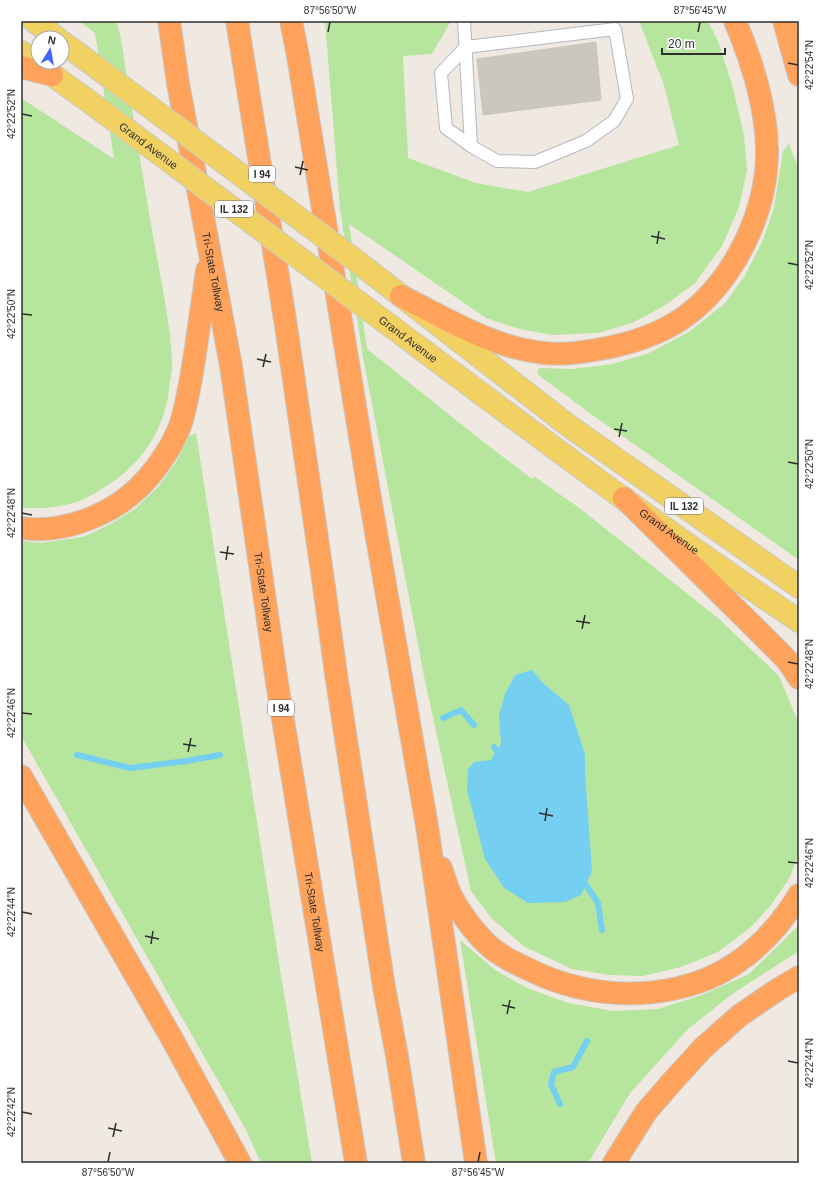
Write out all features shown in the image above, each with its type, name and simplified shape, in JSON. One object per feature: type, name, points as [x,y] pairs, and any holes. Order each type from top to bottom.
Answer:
[{"type":"highway","name":"Tri-State Tollway","points":[[169,21],[178,83],[231,366],[277,683],[356,1163]]},
{"type":"highway","name":"I 94","points":[[237,21],[286,326],[336,674],[384,988],[397,1056],[414,1163]]},
{"type":"highway","points":[[291,21],[298,56],[370,500],[427,826],[476,1163]]},
{"type":"highway","points":[[298,56],[303,21]]},
{"type":"highway","points":[[401,296],[472,332],[494,340],[544,353],[564,354],[606,348],[649,336],[667,327],[697,307],[721,280],[736,258],[752,226],[764,186],[767,149],[763,112],[753,70],[735,21]]},
{"type":"highway","points":[[784,21],[799,75]]},
{"type":"highway","points":[[21,67],[52,75]]},
{"type":"highway","points":[[21,528],[30,530],[58,527],[84,521],[106,512],[130,496],[148,479],[164,457],[180,427],[189,393],[209,253]]},
{"type":"highway","points":[[624,498],[757,630],[786,660],[799,678]]},
{"type":"highway","points":[[21,776],[171,1037],[240,1163]]},
{"type":"highway","points":[[427,826],[450,892],[462,913],[488,945],[503,956],[543,977],[565,985],[620,993],[652,993],[676,988],[709,978],[741,959],[764,941],[779,925],[799,895]]},
{"type":"highway","points":[[614,1163],[646,1112],[703,1048],[739,1016],[777,990],[799,978]]},
{"type":"main road","points":[[34,21],[46,30]]},
{"type":"main road","name":"IL 132","points":[[70,48],[355,260],[568,426],[799,587]]},
{"type":"main road","name":"Grand Avenue","points":[[21,52],[525,427],[744,585],[799,621]]},
{"type":"lane","points":[[464,21],[471,146]]},
{"type":"lane","points":[[615,29],[627,99],[614,121],[586,141],[535,162],[497,161],[471,146],[446,128],[441,73],[466,47],[615,29]]},
{"type":"green space","points":[[79,21],[116,21],[120,33],[166,309],[171,344],[172,369],[168,399],[157,430],[150,444],[129,469],[102,489],[77,502],[51,507],[21,508],[21,98],[114,159],[95,33]]},
{"type":"green space","points":[[325,21],[451,21],[432,54],[403,56],[408,158],[476,183],[528,192],[679,145],[664,85],[639,21],[708,21],[718,41],[733,88],[744,135],[747,170],[739,207],[722,246],[695,283],[664,306],[632,323],[598,333],[553,335],[519,329],[486,318],[349,224],[367,349],[532,479],[535,477],[578,507],[718,618],[779,676],[799,724],[799,853],[790,877],[771,905],[752,926],[718,952],[681,967],[643,976],[609,975],[572,969],[525,947],[492,919],[471,891],[425,681],[363,357],[340,209]]},
{"type":"green space","points":[[789,144],[799,170],[799,560],[591,414],[537,374],[539,368],[573,369],[612,364],[647,354],[689,332],[724,304],[744,277],[763,240],[774,208],[783,151]]},
{"type":"green space","points":[[196,433],[312,1163],[261,1163],[245,1128],[21,736],[21,541],[40,543],[83,537],[109,525],[135,509],[159,486],[176,462],[189,436]]},
{"type":"green space","points":[[799,925],[799,951],[732,994],[688,1029],[630,1093],[588,1163],[496,1163],[460,940],[495,970],[527,988],[568,1003],[613,1011],[658,1009],[702,995],[749,974]]},
{"type":"water","points":[[532,670],[542,682],[569,705],[585,754],[592,871],[581,895],[565,902],[528,903],[504,888],[485,859],[467,790],[468,769],[474,762],[491,760],[501,744],[499,716],[505,694],[515,675]]},
{"type":"building","points":[[596,42],[601,100],[483,115],[477,59]]},
{"type":"waterway","points":[[443,718],[461,710],[474,725]]},
{"type":"waterway","points":[[494,747],[500,757]]},
{"type":"waterway","points":[[77,755],[130,768],[220,755]]},
{"type":"waterway","points":[[582,879],[598,903],[602,930]]},
{"type":"waterway","points":[[560,1104],[551,1084],[554,1072],[573,1067],[587,1041]]}]
